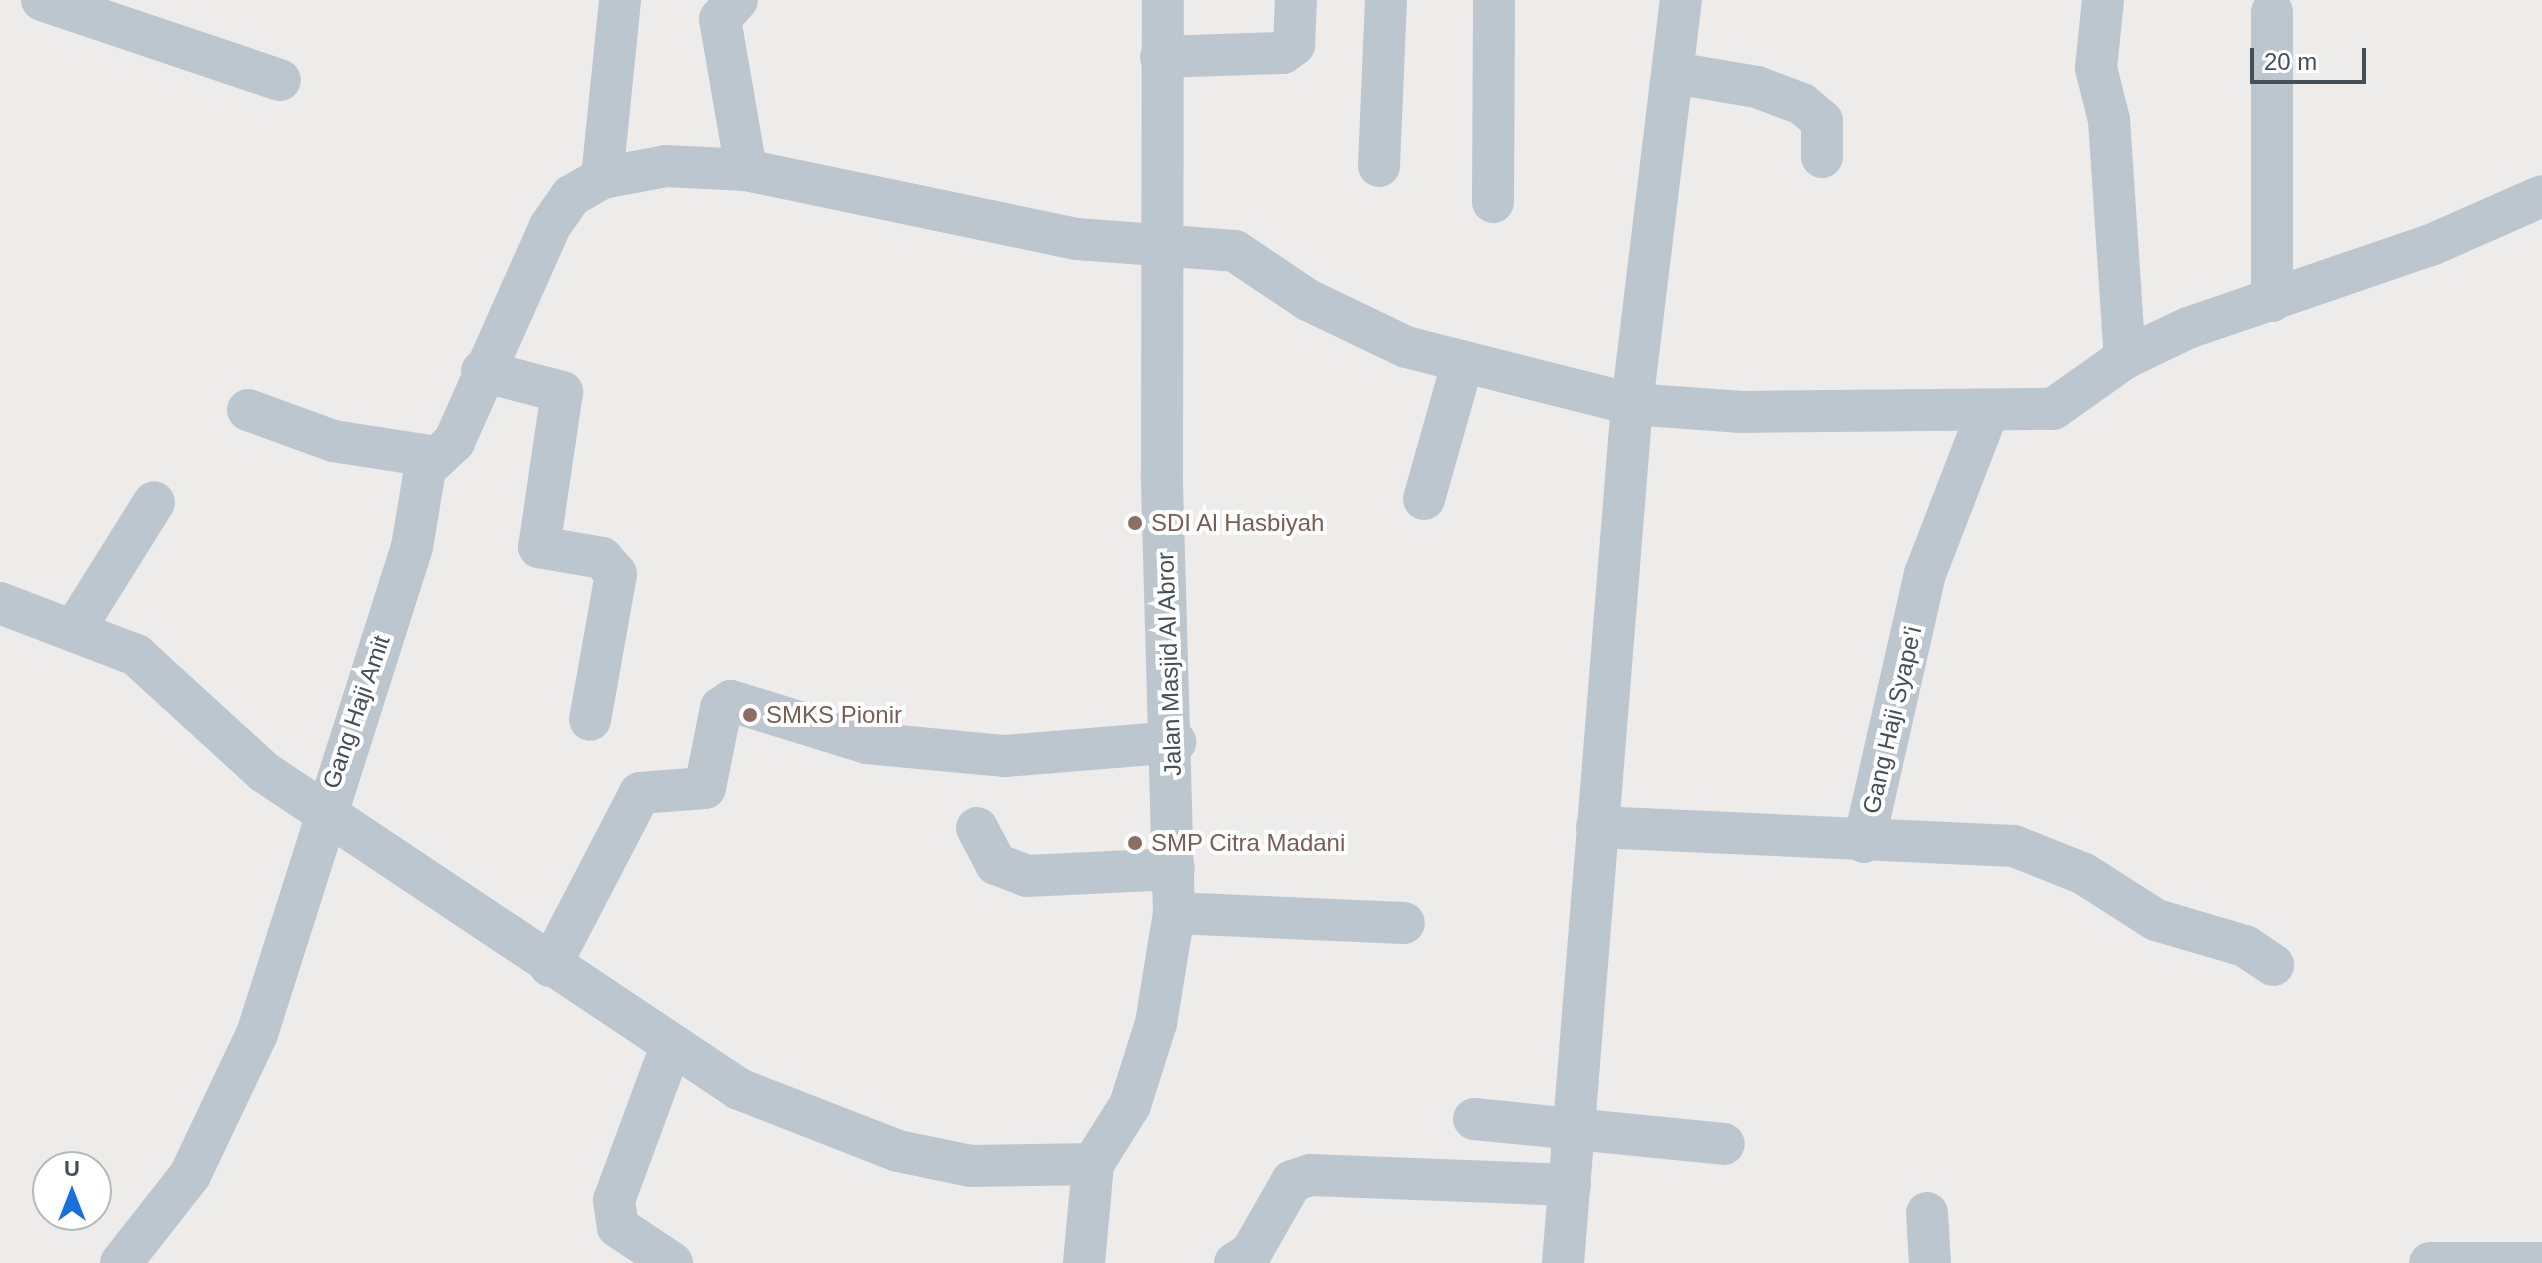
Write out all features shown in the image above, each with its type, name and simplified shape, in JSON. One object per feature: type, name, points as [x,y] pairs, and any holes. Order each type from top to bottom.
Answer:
[{"type":"street","points":[[42,0],[280,80]]},
{"type":"street","points":[[602,178],[620,0]]},
{"type":"street","points":[[737,0],[720,19],[746,170]]},
{"type":"street","name":"Jalan Masjid Al Abror","points":[[1084,1263],[1093,1164],[1130,1105],[1156,1023],[1174,913],[1175,742],[1162,472],[1163,0]]},
{"type":"street","points":[[1161,57],[1283,53],[1294,45],[1296,0]]},
{"type":"street","points":[[1379,166],[1386,0]]},
{"type":"street","points":[[1493,202],[1494,0]]},
{"type":"street","points":[[1563,1263],[1632,404],[1681,0]]},
{"type":"street","points":[[2103,0],[2096,68],[2109,120],[2125,358]]},
{"type":"street","points":[[2272,12],[2272,301]]},
{"type":"street","points":[[1674,73],[1802,104],[1822,121],[1822,157]]},
{"type":"street","points":[[248,410],[333,441],[430,456],[454,442],[482,371],[550,226],[571,196],[602,178],[666,166],[746,170],[1077,239],[1235,251],[1357,325],[1463,361],[1632,404],[1987,413],[2073,401],[2125,358],[2542,196]]},
{"type":"street","points":[[1424,499],[1463,361]]},
{"type":"street","points":[[482,371],[562,392],[539,547],[602,558],[616,574],[590,720]]},
{"type":"street","name":"Gang Haji Syape'i","points":[[1987,413],[1925,574],[1864,842],[2014,846],[2084,874],[2156,920],[2245,946],[2273,965]]},
{"type":"street","name":"Gang Haji Amit","points":[[121,1263],[190,1175],[257,1034],[323,811],[412,547],[430,456]]},
{"type":"street","points":[[76,627],[154,502]]},
{"type":"street","points":[[0,603],[76,627],[136,655],[264,772],[670,1049],[753,1095],[898,1151],[971,1166],[1093,1164]]},
{"type":"street","points":[[550,966],[640,793],[705,788],[721,708],[731,701],[867,743],[1005,756],[1175,742]]},
{"type":"street","points":[[1597,827],[1834,833],[1864,842]]},
{"type":"street","points":[[977,828],[996,864],[1027,876],[1174,869]]},
{"type":"street","points":[[1174,913],[1404,923]]},
{"type":"street","points":[[670,1049],[614,1200],[618,1227],[672,1263]]},
{"type":"street","points":[[1474,1119],[1724,1144]]},
{"type":"street","points":[[1235,1263],[1251,1253],[1292,1181],[1310,1175],[1570,1185]]},
{"type":"street","points":[[1927,1213],[1930,1263]]},
{"type":"street","points":[[2430,1262],[2542,1263]]},
{"type":"place","name":"SDI Al Hasbiyah","points":[[1135,523]]},
{"type":"place","name":"SMKS Pionir","points":[[750,715]]},
{"type":"place","name":"SMP Citra Madani","points":[[1135,843]]}]
